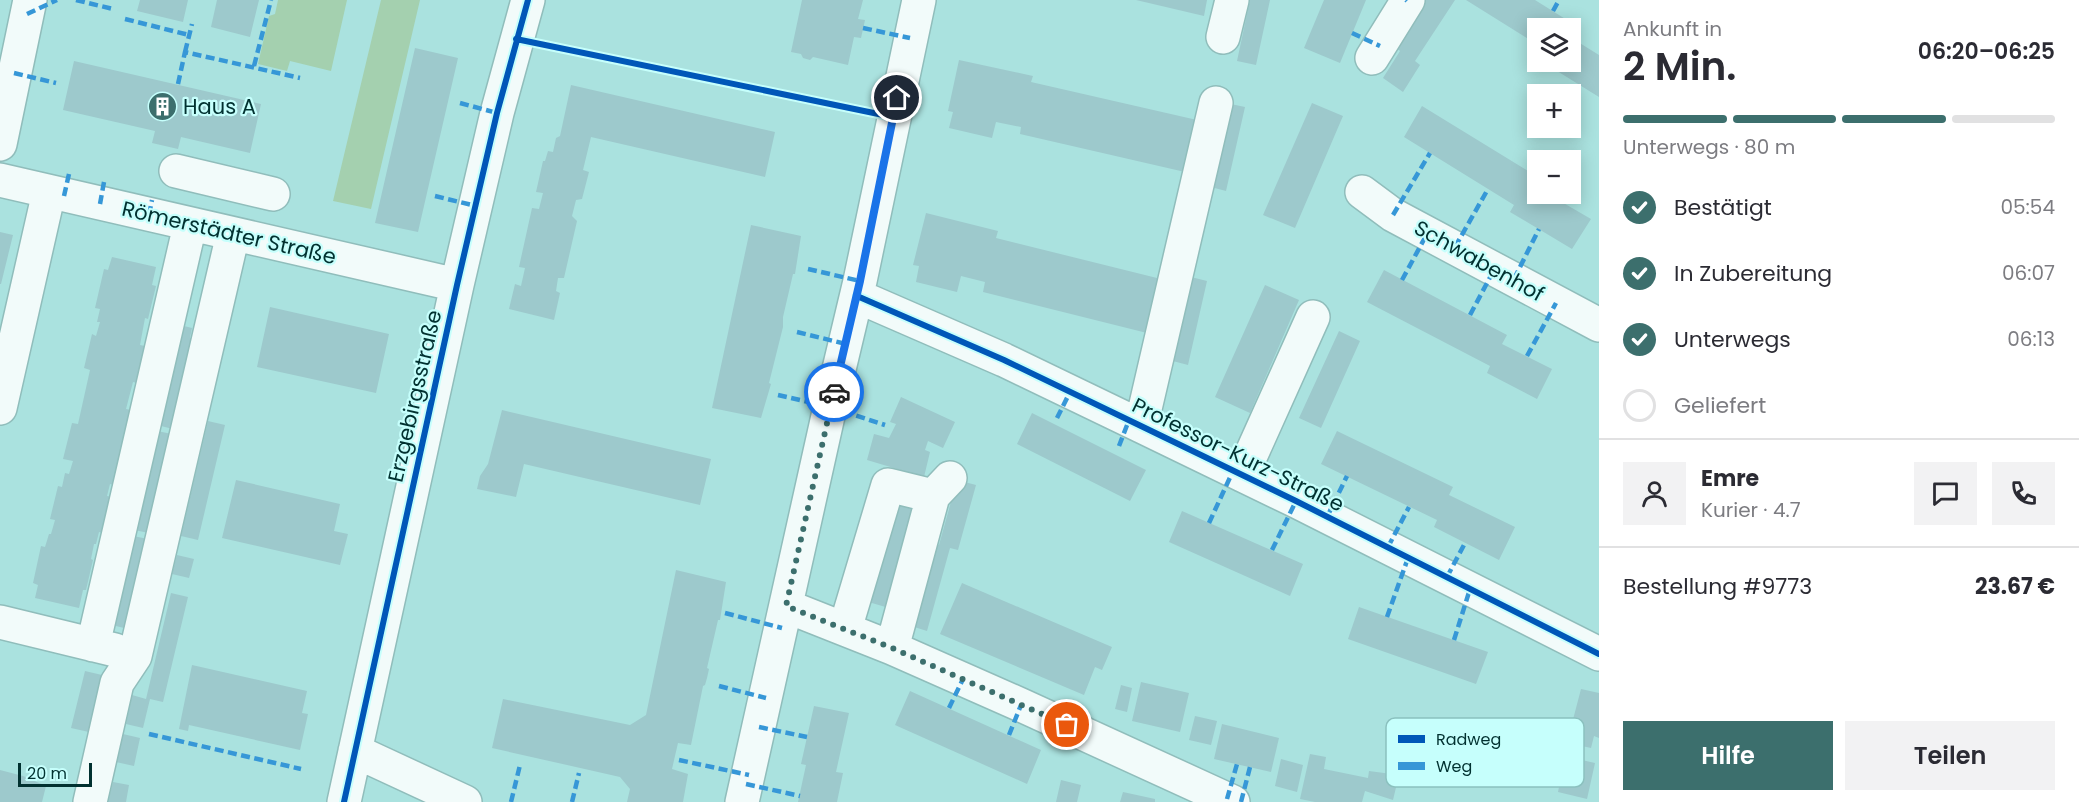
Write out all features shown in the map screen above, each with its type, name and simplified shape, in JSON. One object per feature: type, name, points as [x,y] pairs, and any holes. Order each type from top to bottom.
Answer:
[{"type":"street","points":[[0,144],[30,0]]},
{"type":"street","name":"Erzgebirgsstraße","points":[[344,802],[457,285],[497,113],[528,0]]},
{"type":"street","points":[[742,802],[857,296],[919,0]]},
{"type":"street","points":[[1223,37],[1232,0]]},
{"type":"street","points":[[1372,58],[1408,0]]},
{"type":"street","points":[[1141,426],[1216,104]]},
{"type":"street","points":[[176,171],[273,194]]},
{"type":"street","name":"Römerstädter Straße","points":[[0,180],[457,285]]},
{"type":"street","points":[[0,408],[49,192]]},
{"type":"street","name":"Schwabenhof","points":[[1362,192],[1393,215],[1599,326]]},
{"type":"street","points":[[93,645],[190,225]]},
{"type":"street","points":[[90,802],[117,682],[135,656],[233,234]]},
{"type":"street","name":"Professor-Kurz-Straße","points":[[857,296],[1004,360],[1141,426],[1599,654]]},
{"type":"street","points":[[1242,475],[1313,317]]},
{"type":"street","points":[[845,629],[888,485],[941,487],[892,648]]},
{"type":"street","points":[[786,606],[892,648],[1067,725],[1233,802]]},
{"type":"street","points":[[0,622],[135,656]]},
{"type":"street","points":[[355,751],[465,802]]},
{"type":"green space","points":[[278,0],[347,0],[331,71],[290,61],[287,71],[258,64],[269,16],[275,14]]},
{"type":"green space","points":[[381,0],[420,0],[371,209],[333,201]]},
{"type":"building","points":[[140,0],[188,0],[183,22],[137,11]]},
{"type":"building","points":[[217,0],[259,0],[250,37],[211,27]]},
{"type":"building","points":[[802,0],[863,0],[858,19],[865,20],[861,38],[854,37],[848,65],[813,57],[810,60],[803,58],[801,54],[791,52]]},
{"type":"building","points":[[1136,0],[1207,0],[1204,16]]},
{"type":"building","points":[[1250,0],[1270,0],[1256,65],[1237,61]]},
{"type":"building","points":[[1324,0],[1366,0],[1340,63],[1304,48]]},
{"type":"building","points":[[1426,0],[1455,0],[1415,61],[1420,65],[1403,92],[1383,78],[1400,51],[1395,47]]},
{"type":"building","points":[[1466,0],[1535,0],[1564,18],[1527,18],[1527,38]]},
{"type":"building","points":[[1581,44],[1599,55],[1599,97],[1559,72],[1581,72]]},
{"type":"building","points":[[415,48],[458,58],[418,232],[375,223]]},
{"type":"building","points":[[959,60],[1033,76],[1031,82],[1197,120],[1185,172],[1020,134],[1021,127],[996,122],[992,138],[949,128],[953,112],[948,111]]},
{"type":"building","name":"Haus A","points":[[74,61],[261,104],[250,153],[181,137],[178,149],[152,143],[155,131],[63,110]]},
{"type":"building","points":[[571,85],[775,132],[765,177],[591,137],[583,170],[589,172],[582,199],[576,200],[572,216],[577,221],[564,278],[558,278],[556,291],[560,293],[554,320],[509,309],[515,284],[521,286],[525,268],[519,267],[532,208],[539,209],[543,193],[536,192],[543,161],[548,151],[553,152],[556,138],[560,136]]},
{"type":"building","points":[[1226,103],[1245,107],[1226,191],[1207,186]]},
{"type":"building","points":[[1312,103],[1343,116],[1295,228],[1263,215]]},
{"type":"building","points":[[1422,106],[1527,170],[1527,204],[1565,204],[1591,219],[1572,249],[1510,212],[1514,205],[1404,137]]},
{"type":"building","points":[[926,213],[998,231],[996,238],[1161,279],[1147,333],[983,292],[985,282],[961,276],[957,292],[916,282],[919,266],[913,265]]},
{"type":"building","points":[[751,225],[801,236],[795,274],[793,274],[769,383],[771,384],[761,418],[712,408]]},
{"type":"building","points":[[0,232],[13,235],[1,284],[0,284]]},
{"type":"building","points":[[112,257],[156,267],[152,285],[156,286],[148,319],[145,318],[140,345],[145,346],[137,383],[133,382],[126,409],[131,410],[114,485],[110,484],[107,496],[112,497],[104,533],[99,532],[96,544],[94,544],[86,590],[83,590],[79,608],[35,598],[38,585],[33,583],[41,546],[45,547],[55,520],[50,519],[58,486],[62,487],[65,473],[69,474],[73,461],[63,459],[72,423],[78,424],[90,370],[84,368],[92,334],[96,336],[100,322],[97,322],[100,309],[95,308],[104,269],[108,270]]},
{"type":"building","points":[[1384,270],[1507,335],[1502,344],[1552,369],[1537,399],[1487,373],[1490,366],[1367,302]]},
{"type":"building","points":[[1187,276],[1207,281],[1188,365],[1169,360]]},
{"type":"building","points":[[1265,285],[1299,300],[1250,413],[1215,397]]},
{"type":"building","points":[[270,307],[389,334],[376,393],[257,367]]},
{"type":"building","points":[[176,324],[192,328],[190,338],[194,339],[173,429],[153,424]]},
{"type":"building","points":[[1339,331],[1360,341],[1321,428],[1299,418]]},
{"type":"building","points":[[901,397],[955,422],[943,448],[928,441],[925,450],[930,452],[924,477],[867,460],[874,434],[889,438],[896,424],[890,422]]},
{"type":"building","points":[[502,410],[711,459],[700,505],[524,464],[516,497],[477,489],[480,476],[488,464]]},
{"type":"building","points":[[1032,413],[1146,470],[1130,501],[1017,444]]},
{"type":"building","points":[[208,421],[225,425],[198,540],[181,536]]},
{"type":"building","points":[[152,430],[172,434],[149,533],[129,529]]},
{"type":"building","points":[[1337,431],[1453,487],[1449,495],[1515,527],[1499,560],[1434,527],[1437,520],[1321,464]]},
{"type":"building","points":[[236,480],[340,504],[334,531],[348,534],[340,565],[222,538]]},
{"type":"building","points":[[957,480],[976,485],[958,550],[950,548],[927,631],[908,625],[931,542],[939,545]]},
{"type":"building","points":[[894,500],[918,507],[889,608],[865,601]]},
{"type":"building","points":[[1182,511],[1303,564],[1290,596],[1169,542]]},
{"type":"building","points":[[128,535],[148,539],[128,629],[108,624]]},
{"type":"building","points":[[177,555],[194,559],[189,578],[172,574]]},
{"type":"building","points":[[676,570],[726,582],[720,620],[718,620],[691,745],[678,743],[672,769],[688,774],[683,802],[627,802],[630,789],[620,777],[492,748],[503,699],[630,725],[646,715]]},
{"type":"building","points":[[962,583],[1112,647],[1102,670],[1095,667],[1084,695],[940,634]]},
{"type":"building","points":[[171,593],[188,597],[163,702],[150,699],[143,728],[126,724],[132,695],[146,699]]},
{"type":"building","points":[[1359,607],[1488,652],[1476,684],[1348,639]]},
{"type":"building","points":[[192,665],[307,691],[302,713],[308,714],[300,750],[189,725],[188,731],[179,729]]},
{"type":"building","points":[[85,671],[102,675],[89,732],[71,728]]},
{"type":"building","points":[[1141,682],[1189,693],[1180,732],[1132,721]]},
{"type":"building","points":[[1121,685],[1132,688],[1127,712],[1115,709]]},
{"type":"building","points":[[1581,689],[1599,693],[1599,738],[1594,736],[1591,748],[1584,746],[1584,718],[1573,718]]},
{"type":"building","points":[[910,691],[1041,750],[1027,784],[895,725]]},
{"type":"building","points":[[814,706],[849,713],[836,772],[843,773],[837,802],[798,802],[806,765],[801,764]]},
{"type":"building","points":[[1195,716],[1217,721],[1211,745],[1189,740]]},
{"type":"building","points":[[1222,724],[1279,738],[1271,772],[1214,759]]},
{"type":"building","points":[[123,734],[140,738],[134,766],[116,762]]},
{"type":"building","points":[[1310,754],[1326,757],[1324,769],[1368,778],[1369,771],[1386,773],[1386,787],[1396,787],[1393,800],[1365,791],[1362,802],[1315,802],[1300,799]]},
{"type":"building","points":[[1281,759],[1303,765],[1297,792],[1275,786]]},
{"type":"building","points":[[1584,760],[1595,763],[1587,799],[1558,792],[1559,787],[1584,787]]},
{"type":"building","points":[[0,770],[23,776],[46,786],[42,802],[0,802]]},
{"type":"building","points":[[1061,780],[1081,785],[1077,802],[1056,802]]},
{"type":"building","points":[[113,782],[129,785],[126,802],[108,802]]},
{"type":"building","points":[[1123,792],[1155,799],[1155,802],[1120,802]]},
{"type":"marked path","points":[[27,14],[57,0]]},
{"type":"marked path","points":[[76,0],[113,9]]},
{"type":"marked path","points":[[254,66],[271,0]]},
{"type":"marked path","points":[[1553,11],[1559,0]]},
{"type":"marked path","points":[[125,19],[189,35]]},
{"type":"marked path","points":[[185,52],[192,24]]},
{"type":"marked path","points":[[863,28],[910,38]]},
{"type":"marked path","points":[[1352,33],[1380,46]]},
{"type":"marked path","points":[[178,84],[185,52],[300,78]]},
{"type":"marked path","points":[[14,73],[56,83]]},
{"type":"marked path","points":[[460,103],[497,113]]},
{"type":"marked path","points":[[1393,215],[1430,153]]},
{"type":"marked path","points":[[64,196],[69,174]]},
{"type":"marked path","points":[[100,204],[104,182]]},
{"type":"marked path","points":[[1455,247],[1488,189]]},
{"type":"marked path","points":[[435,196],[476,206]]},
{"type":"marked path","points":[[149,215],[152,200]]},
{"type":"marked path","points":[[1514,279],[1539,229]]},
{"type":"marked path","points":[[1402,280],[1428,232]]},
{"type":"marked path","points":[[1470,315],[1495,268]]},
{"type":"marked path","points":[[808,269],[860,281]]},
{"type":"marked path","points":[[1527,356],[1556,303]]},
{"type":"marked path","points":[[797,332],[846,344]]},
{"type":"marked path","points":[[1057,418],[1070,392]]},
{"type":"marked path","points":[[778,395],[830,407],[885,425]]},
{"type":"marked path","points":[[1119,446],[1129,420]]},
{"type":"marked path","points":[[1209,523],[1233,471]]},
{"type":"marked path","points":[[1327,517],[1347,476]]},
{"type":"marked path","points":[[1272,550],[1296,501]]},
{"type":"marked path","points":[[1388,547],[1409,507]]},
{"type":"marked path","points":[[1447,577],[1465,543]]},
{"type":"marked path","points":[[1387,617],[1408,558]]},
{"type":"marked path","points":[[1454,640],[1470,589]]},
{"type":"marked path","points":[[725,613],[782,628]]},
{"type":"marked path","points":[[949,708],[963,679]]},
{"type":"marked path","points":[[719,686],[766,698]]},
{"type":"marked path","points":[[1009,735],[1021,705]]},
{"type":"marked path","points":[[759,727],[807,737]]},
{"type":"marked path","points":[[149,734],[301,769]]},
{"type":"marked path","points":[[679,760],[749,775]]},
{"type":"marked path","points":[[1227,799],[1237,764]]},
{"type":"marked path","points":[[511,802],[520,765]]},
{"type":"marked path","points":[[1241,802],[1250,767]]},
{"type":"marked path","points":[[572,802],[579,773]]},
{"type":"marked path","points":[[746,784],[800,796]]},
{"type":"cycle path","points":[[344,802],[457,285],[497,113],[528,0]]},
{"type":"cycle path","points":[[516,39],[893,117]]},
{"type":"cycle path","points":[[857,296],[1004,360],[1141,426],[1296,501],[1599,654]]},
{"type":"way so far","points":[[834,392],[786,606],[892,648],[1067,725]]},
{"type":"place","name":"Haus A","points":[[162,107]]},
{"type":"route","points":[[834,392],[860,281],[897,98]]}]
